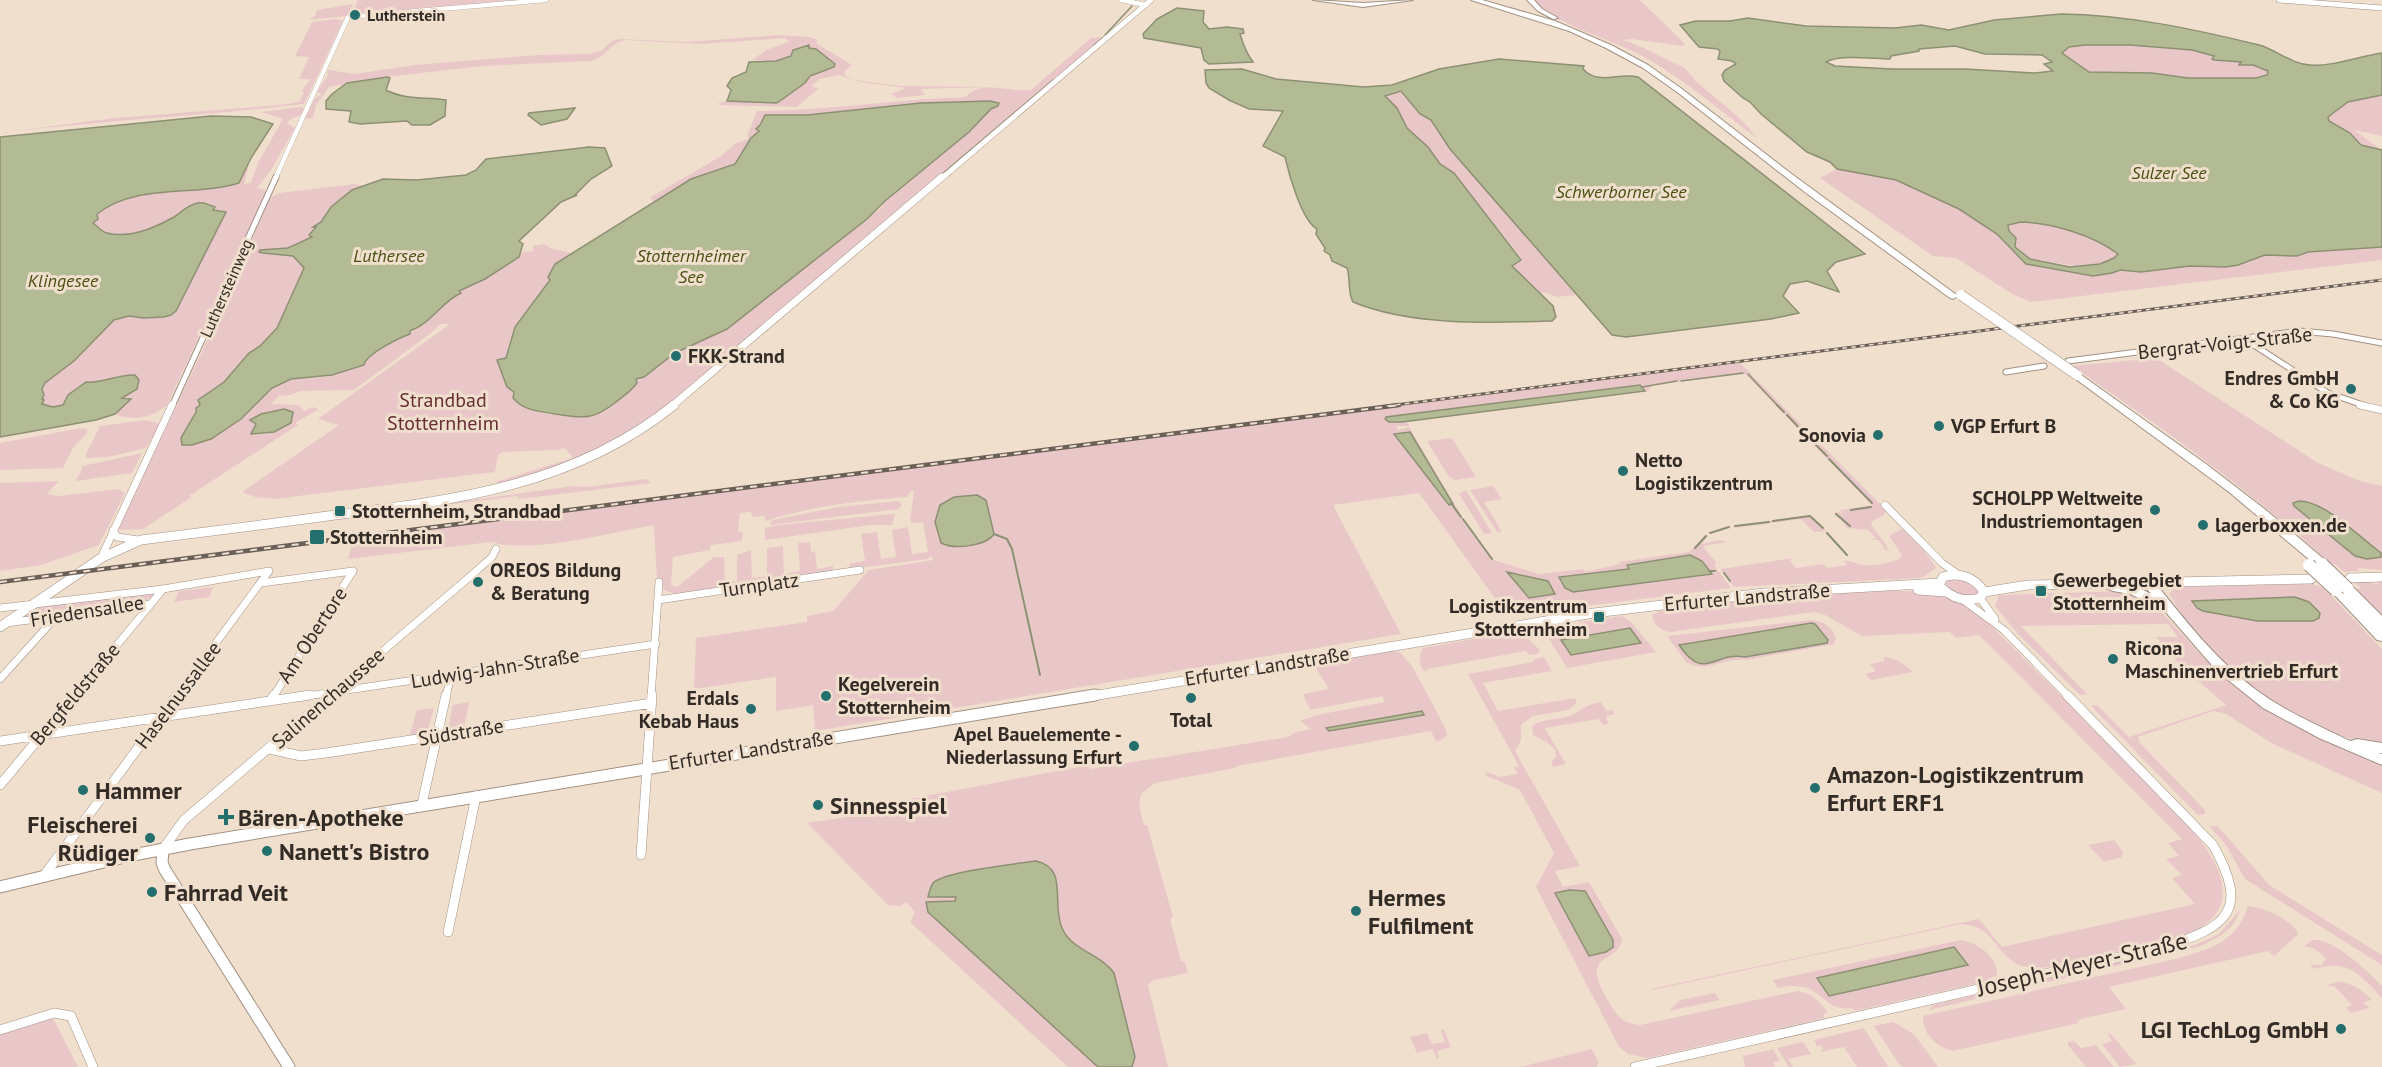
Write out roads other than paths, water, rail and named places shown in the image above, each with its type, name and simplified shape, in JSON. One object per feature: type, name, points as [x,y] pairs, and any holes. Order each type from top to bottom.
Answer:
[{"type":"highway","points":[[1316,0],[1362,5],[1410,0]]},
{"type":"highway","points":[[1324,0],[1361,3],[1400,0]]},
{"type":"highway","points":[[1474,0],[1564,27],[1597,41],[1637,62],[1675,88],[1797,183],[2073,376],[2182,458],[2344,585],[2382,624]]},
{"type":"highway","points":[[1484,0],[1575,28]]},
{"type":"highway","points":[[1530,0],[1543,12],[1623,50],[1658,70],[1957,295]]},
{"type":"highway","points":[[2149,583],[2217,664],[2236,681],[2278,710],[2327,736],[2382,760]]},
{"type":"highway","points":[[2106,584],[2139,592],[2169,608]]},
{"type":"highway","points":[[2344,585],[2382,637]]},
{"type":"highway","points":[[2327,736],[2382,748]]},
{"type":"street","name":"Luthersteinweg","points":[[100,558],[213,316],[348,17],[546,0]]},
{"type":"street","points":[[1121,0],[1146,5]]},
{"type":"street","points":[[113,530],[117,537],[141,540],[448,500],[530,481],[581,462],[649,424],[1151,0]]},
{"type":"street","points":[[2279,0],[2382,8]]},
{"type":"street","name":"Bergrat-Voigt-Straße","points":[[2068,361],[2307,331],[2382,343]]},
{"type":"street","points":[[2242,338],[2328,393],[2382,410]]},
{"type":"street","points":[[2006,372],[2044,366]]},
{"type":"street","points":[[1885,505],[1942,563],[1959,575],[1978,583],[2028,585],[2311,579]]},
{"type":"street","points":[[3,625],[100,558],[141,540]]},
{"type":"street","name":"Salinenchaussee","points":[[163,849],[184,820],[466,580],[492,557],[496,549]]},
{"type":"street","points":[[1942,563],[1943,584],[1963,600],[2028,585]]},
{"type":"street","name":"Turnplatz","points":[[658,600],[860,570]]},
{"type":"street","name":"Friedensallee","points":[[0,608],[163,589],[269,571]]},
{"type":"street","name":"Haselnussallee","points":[[43,877],[269,571]]},
{"type":"street","name":"Am Obertore","points":[[261,583],[353,571],[271,700]]},
{"type":"street","points":[[1943,584],[1959,575]]},
{"type":"street","points":[[2344,585],[2382,577]]},
{"type":"street","points":[[647,768],[659,582]]},
{"type":"street","points":[[1978,583],[1982,595]]},
{"type":"street","name":"Erfurter Landstraße","points":[[0,888],[163,849],[422,804],[1619,609],[1764,593],[1943,584]]},
{"type":"street","name":"Friedensallee","points":[[3,625],[151,604],[163,589]]},
{"type":"street","name":"Joseph-Meyer-Straße","points":[[1982,595],[2004,630]]},
{"type":"street","name":"Joseph-Meyer-Straße","points":[[1635,1067],[2163,947],[2203,934],[2220,924],[2230,908],[2232,886],[2226,866],[2212,845],[2004,630],[1963,600]]},
{"type":"street","name":"Bergfeldstraße","points":[[0,785],[151,604]]},
{"type":"street","points":[[0,679],[56,616]]},
{"type":"street","name":"Ludwig-Jahn-Straße","points":[[0,741],[656,644]]},
{"type":"street","points":[[422,804],[451,675]]},
{"type":"street","name":"Südstraße","points":[[269,749],[301,756],[652,703]]},
{"type":"street","name":"Erfurter Landstraße","points":[[641,855],[647,768]]},
{"type":"street","points":[[448,932],[476,796]]},
{"type":"street","points":[[163,849],[162,862],[167,874],[289,1067]]},
{"type":"street","points":[[0,1030],[54,1013],[71,1016],[93,1067]]},
{"type":"water","points":[[1177,8],[1204,11],[1203,22],[1209,29],[1227,27],[1243,29],[1244,33],[1240,34],[1253,62],[1209,64],[1204,60],[1201,48],[1144,38],[1143,34],[1157,19]]},
{"type":"water","name":"Sulzer See","points":[[2061,14],[2136,20],[2185,28],[2259,45],[2297,62],[2310,65],[2336,63],[2382,53],[2382,95],[2348,102],[2328,117],[2329,121],[2350,133],[2361,145],[2382,150],[2382,247],[2308,252],[2297,256],[2265,255],[2226,267],[2190,266],[2141,272],[2120,270],[2093,276],[2026,264],[1997,234],[1959,209],[1896,180],[1837,169],[1830,162],[1807,152],[1724,81],[1722,75],[1725,70],[1736,64],[1732,61],[1718,59],[1720,52],[1718,49],[1699,47],[1680,25],[1696,21],[1730,21],[1748,18],[1806,26],[1895,28],[1921,25],[1949,30],[1994,20]],"holes":[[[2130,45],[2192,50],[2214,56],[2212,59],[2215,60],[2241,62],[2239,65],[2253,65],[2268,71],[2267,75],[2256,78],[2188,78],[2152,73],[2089,72],[2062,53],[2069,47]],[[1955,46],[1985,54],[2042,55],[2052,62],[2044,64],[2053,71],[2035,73],[1965,69],[1892,69],[1835,66],[1826,62],[1840,58],[1890,59],[1891,56],[1919,51],[1919,49]],[[2021,222],[2059,228],[2097,241],[2118,254],[2100,264],[2070,267],[2030,259],[2015,247],[2016,238],[2009,231],[2008,225]]]},
{"type":"water","points":[[809,45],[809,48],[816,49],[835,64],[834,67],[810,76],[805,83],[777,103],[727,101],[731,90],[727,86],[732,78],[746,72],[749,62],[776,61],[791,56],[793,50]]},
{"type":"water","name":"Schwerborner See","points":[[1499,59],[1584,66],[1583,69],[1589,74],[1602,78],[1638,77],[1865,254],[1836,262],[1827,271],[1839,292],[1807,281],[1790,284],[1783,296],[1799,313],[1771,319],[1626,337],[1612,335],[1450,149],[1431,120],[1420,114],[1401,91],[1385,96],[1397,108],[1407,128],[1428,147],[1440,164],[1454,173],[1521,260],[1512,266],[1553,306],[1556,317],[1552,321],[1451,321],[1376,310],[1353,302],[1347,268],[1332,261],[1330,255],[1324,251],[1325,248],[1316,234],[1317,229],[1311,224],[1301,207],[1285,157],[1263,146],[1283,111],[1249,109],[1229,100],[1209,88],[1206,83],[1205,70],[1242,69],[1276,79],[1364,87],[1392,85],[1439,69]]},
{"type":"water","points":[[390,78],[386,90],[393,93],[408,97],[446,100],[445,116],[430,125],[412,125],[407,121],[360,124],[349,122],[351,111],[326,109],[326,101],[347,83]]},
{"type":"water","name":"Stotternheimer See","points":[[990,101],[999,103],[998,106],[991,109],[969,132],[885,201],[867,219],[727,329],[675,353],[644,377],[636,379],[637,383],[608,408],[587,417],[573,416],[532,410],[522,406],[513,398],[514,392],[507,387],[497,360],[506,358],[515,327],[550,280],[548,277],[555,264],[691,179],[735,164],[751,138],[759,131],[756,129],[765,115],[807,115],[921,103]]},
{"type":"water","points":[[575,108],[567,119],[541,125],[528,115],[529,113]]},
{"type":"water","name":"Klingesee","points":[[211,116],[251,117],[273,124],[251,158],[239,183],[129,198],[112,204],[97,214],[98,219],[93,223],[105,232],[125,234],[159,225],[198,203],[205,203],[215,207],[213,210],[226,212],[176,311],[164,317],[129,316],[114,320],[74,361],[45,383],[42,389],[44,400],[42,404],[53,407],[63,405],[68,395],[86,382],[135,375],[139,380],[137,389],[122,398],[131,399],[115,414],[96,420],[0,437],[0,137]]},
{"type":"water","name":"Luthersee","points":[[589,147],[605,148],[612,166],[591,179],[575,195],[577,195],[561,202],[519,241],[523,244],[519,257],[485,279],[459,291],[461,293],[424,323],[410,331],[410,334],[377,351],[364,365],[332,375],[291,379],[272,388],[241,419],[211,439],[192,445],[182,445],[181,438],[196,408],[200,405],[198,400],[224,382],[249,353],[260,346],[277,328],[304,268],[293,256],[263,253],[259,252],[260,250],[288,248],[312,237],[309,235],[316,227],[313,227],[321,222],[331,207],[352,190],[383,179],[417,180],[466,175],[476,170],[486,159]]},
{"type":"water","points":[[1640,385],[1645,391],[1402,422],[1389,422],[1385,419],[1386,417]]},
{"type":"water","points":[[284,409],[293,412],[291,423],[274,432],[251,434],[256,424],[250,420],[261,414]]},
{"type":"water","points":[[1410,432],[1453,504],[1449,505],[1394,434]]},
{"type":"water","points":[[977,495],[986,500],[994,534],[984,541],[969,546],[941,543],[935,522],[940,505],[954,497]]},
{"type":"water","points":[[2309,502],[2329,512],[2381,553],[2381,557],[2367,559],[2355,556],[2294,506],[2293,503]]},
{"type":"water","points":[[1690,555],[1702,561],[1712,574],[1573,592],[1565,588],[1559,577],[1629,569],[1627,565]]},
{"type":"water","points":[[1507,572],[1548,581],[1555,594],[1529,598]]},
{"type":"water","points":[[2295,597],[2309,602],[2320,613],[2319,618],[2313,621],[2257,621],[2203,611],[2197,608],[2192,601]]},
{"type":"water","points":[[1815,624],[1828,640],[1827,643],[1745,657],[1734,656],[1703,664],[1688,656],[1679,645]]},
{"type":"water","points":[[1630,628],[1641,643],[1571,655],[1561,640]]},
{"type":"water","points":[[1422,711],[1424,715],[1329,731],[1326,728]]},
{"type":"water","points":[[1036,861],[1046,865],[1056,879],[1059,918],[1066,935],[1072,942],[1102,961],[1114,973],[1135,1057],[1132,1067],[1098,1067],[928,912],[926,902],[955,901],[956,897],[928,897],[933,883],[940,879],[998,866]]},
{"type":"water","points":[[1569,890],[1585,891],[1613,940],[1613,947],[1606,952],[1589,956],[1555,893]]},
{"type":"water","points":[[1954,947],[1968,965],[1829,996],[1817,978]]},
{"type":"waterway","points":[[1105,35],[1132,6]]},
{"type":"waterway","points":[[1094,45],[1104,37]]},
{"type":"waterway","points":[[941,175],[1053,80]]},
{"type":"waterway","points":[[1681,381],[1743,373]]},
{"type":"waterway","points":[[1748,374],[1778,406]]},
{"type":"waterway","points":[[1642,387],[1677,381]]},
{"type":"waterway","points":[[1778,406],[1784,412]]},
{"type":"waterway","points":[[1787,415],[1805,434]]},
{"type":"waterway","points":[[1808,437],[1827,456]]},
{"type":"waterway","points":[[1829,459],[1872,503]]},
{"type":"waterway","points":[[1451,503],[1461,517]]},
{"type":"waterway","points":[[1851,510],[1871,507]]},
{"type":"waterway","points":[[1836,514],[1850,526]]},
{"type":"waterway","points":[[1773,521],[1810,516],[1823,528]]},
{"type":"waterway","points":[[1463,519],[1492,559]]},
{"type":"waterway","points":[[1735,526],[1769,522]]},
{"type":"waterway","points":[[1710,533],[1729,527]]},
{"type":"waterway","points":[[1827,533],[1847,555]]},
{"type":"waterway","points":[[994,534],[1007,539],[1012,549],[1040,675]]},
{"type":"waterway","points":[[1695,548],[1706,536]]},
{"type":"waterway","points":[[1709,571],[1715,571]]},
{"type":"waterway","points":[[1724,573],[1730,581]]},
{"type":"railway","points":[[1387,406],[2382,280]]},
{"type":"railway","points":[[0,582],[1399,405]]},
{"type":"place","name":"Lutherstein","points":[[355,15]]},
{"type":"place","name":"FKK-Strand","points":[[676,356]]},
{"type":"place","name":"Endres GmbH & Co KG","points":[[2351,389]]},
{"type":"place","name":"VGP Erfurt B","points":[[1939,426]]},
{"type":"place","name":"Sonovia","points":[[1878,435]]},
{"type":"place","name":"Netto Logistikzentrum","points":[[1623,471]]},
{"type":"place","name":"SCHOLPP Weltweite Industriemontagen","points":[[2155,510]]},
{"type":"place","name":"Stotternheim, Strandbad","points":[[340,511]]},
{"type":"place","name":"lagerboxxen.de","points":[[2203,525]]},
{"type":"place","name":"Stotternheim","points":[[317,537]]},
{"type":"place","name":"OREOS Bildung & Beratung","points":[[478,582]]},
{"type":"place","name":"Gewerbegebiet Stotternheim","points":[[2041,591]]},
{"type":"place","name":"Logistikzentrum Stotternheim","points":[[1599,617]]},
{"type":"place","name":"Ricona Maschinenvertrieb Erfurt","points":[[2113,659]]},
{"type":"place","name":"Kegelverein Stotternheim","points":[[826,696]]},
{"type":"place","name":"Total","points":[[1191,698]]},
{"type":"place","name":"Erdals Kebab Haus","points":[[751,709]]},
{"type":"place","name":"Apel Bauelemente - Niederlassung Erfurt","points":[[1134,746]]},
{"type":"place","name":"Amazon-Logistikzentrum Erfurt ERF1","points":[[1815,788]]},
{"type":"place","name":"Hammer","points":[[83,790]]},
{"type":"place","name":"Sinnesspiel","points":[[818,805]]},
{"type":"place","name":"Bären-Apotheke","points":[[226,817]]},
{"type":"place","name":"Fleischerei Rüdiger","points":[[150,838]]},
{"type":"place","name":"Nanett's Bistro","points":[[267,851]]},
{"type":"place","name":"Fahrrad Veit","points":[[152,892]]},
{"type":"place","name":"Hermes Fulfilment","points":[[1356,911]]},
{"type":"place","name":"LGI TechLog GmbH","points":[[2341,1029]]},
{"type":"park label","name":"Strandbad Stotternheim","points":[[443,412]]}]
